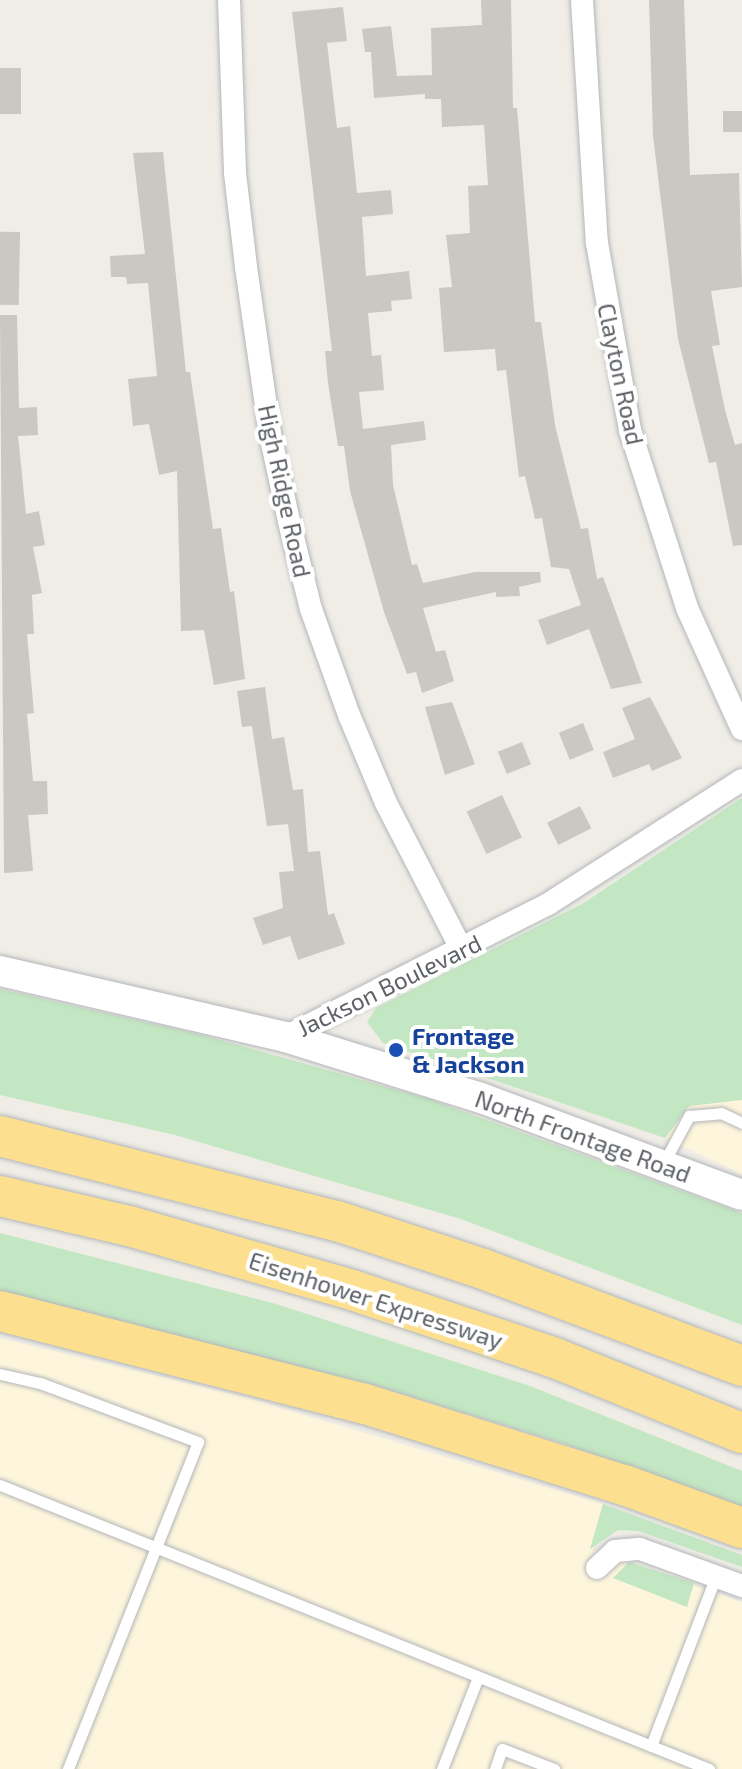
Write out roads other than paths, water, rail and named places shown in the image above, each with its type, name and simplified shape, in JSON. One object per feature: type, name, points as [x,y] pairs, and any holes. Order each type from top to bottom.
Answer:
[{"type":"highway","points":[[0,1136],[337,1221],[497,1274],[742,1366]]},
{"type":"highway","name":"Eisenhower Expressway","points":[[0,1196],[129,1226],[355,1291],[555,1358],[742,1433]]},
{"type":"highway","points":[[0,1311],[362,1403],[624,1485],[742,1528]]},
{"type":"main road","name":"Jackson Boulevard","points":[[0,971],[285,1037]]},
{"type":"main road","name":"North Frontage Road","points":[[285,1037],[481,1098],[742,1195]]},
{"type":"street","name":"High Ridge Road","points":[[229,0],[244,252],[270,434],[289,521],[311,609],[349,715],[386,803],[462,950]]},
{"type":"street","name":"Clayton Road","points":[[582,0],[597,243],[630,430],[687,608],[742,729]]},
{"type":"street","name":"Jackson Boulevard","points":[[285,1037],[462,950],[596,875],[742,780]]},
{"type":"street","points":[[597,1568],[606,1556],[626,1548],[742,1586]]},
{"type":"lane","points":[[663,1164],[689,1116],[721,1113],[742,1123]]},
{"type":"lane","points":[[0,1374],[40,1383],[198,1442],[68,1769]]},
{"type":"lane","points":[[0,1485],[709,1769]]},
{"type":"lane","points":[[651,1746],[716,1576]]},
{"type":"lane","points":[[442,1769],[478,1677]]},
{"type":"lane","points":[[495,1769],[502,1749],[554,1769]]},
{"type":"place","name":"Frontage & Jackson","points":[[396,1050]]}]
